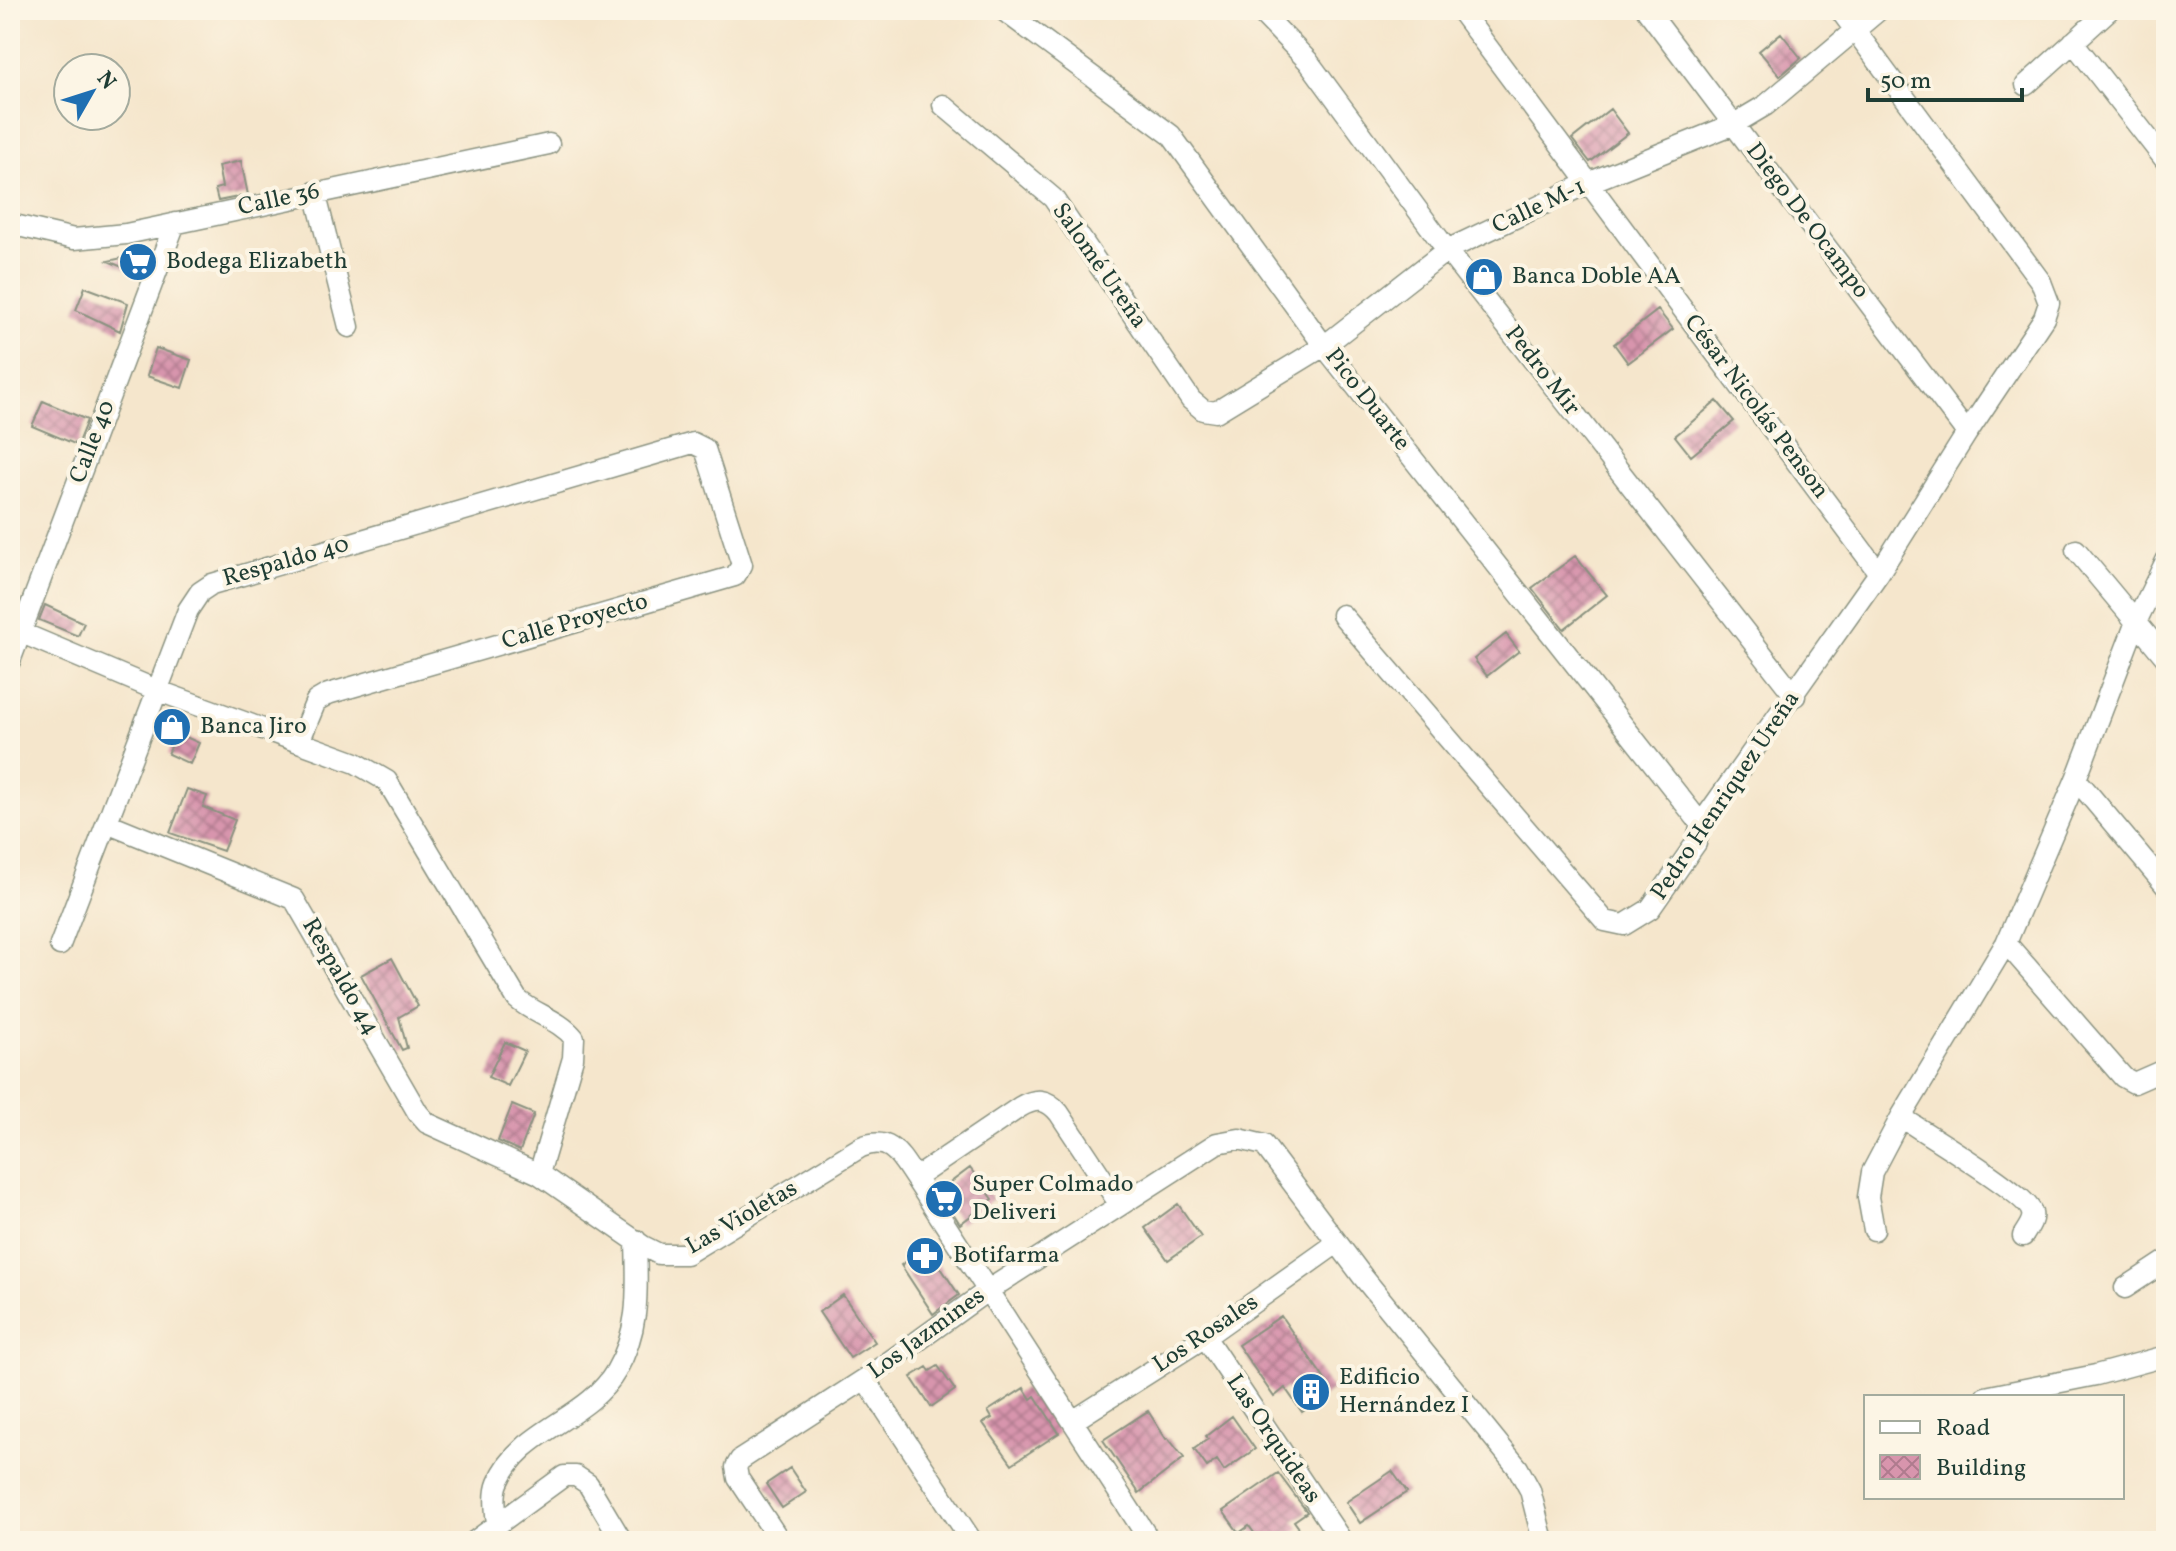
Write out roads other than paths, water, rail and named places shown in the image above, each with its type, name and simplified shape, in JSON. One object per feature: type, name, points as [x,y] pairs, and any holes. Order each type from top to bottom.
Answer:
[{"type":"street","name":"Pico Duarte","points":[[1003,10],[1171,135],[1324,346],[1701,824]]},
{"type":"street","name":"Pedro Mir","points":[[1259,10],[1308,61],[1447,250],[1795,696]]},
{"type":"street","name":"César Nicolás Penson","points":[[1460,10],[1879,573]]},
{"type":"street","name":"Diego De Ocampo","points":[[1647,10],[1967,433]]},
{"type":"street","points":[[1840,10],[1856,29]]},
{"type":"street","name":"Calle M-1","points":[[1203,410],[1216,412],[1324,346],[1447,250],[1588,183],[1734,124],[1766,105],[1879,10]]},
{"type":"street","points":[[2026,85],[2109,10]]},
{"type":"street","name":"Pedro Henriquez Ureña","points":[[1342,615],[1605,921],[1624,925],[1650,909],[1696,843],[1701,824],[1795,696],[1879,573],[2044,318],[2049,303],[2041,282],[1856,29]]},
{"type":"street","points":[[2073,42],[2166,161]]},
{"type":"street","name":"Salomé Ureña","points":[[943,105],[1053,198],[1191,400],[1203,410]]},
{"type":"street","name":"Calle 36","points":[[11,229],[74,239],[126,234],[549,144]]},
{"type":"street","points":[[315,192],[349,327]]},
{"type":"street","name":"Calle 40","points":[[10,661],[16,630],[175,223]]},
{"type":"street","name":"Respaldo 40","points":[[60,945],[188,610],[200,592],[212,584],[693,443]]},
{"type":"street","name":"Calle Proyecto","points":[[299,742],[316,701],[328,694],[735,576],[742,565],[705,449],[693,443]]},
{"type":"street","points":[[2076,550],[2166,658]]},
{"type":"street","points":[[1874,1230],[1868,1184],[1872,1172],[1901,1117],[2006,943],[2076,779],[2136,622],[2166,561]]},
{"type":"street","points":[[16,630],[159,691],[376,772],[394,790],[517,999],[561,1026],[574,1038],[573,1058],[539,1174]]},
{"type":"street","points":[[2076,779],[2166,886]]},
{"type":"street","name":"Respaldo 44","points":[[107,823],[294,899],[418,1113],[427,1123],[539,1174]]},
{"type":"street","points":[[2006,943],[2123,1077],[2134,1083],[2166,1069]]},
{"type":"street","points":[[915,1178],[1020,1107],[1042,1100],[1052,1104],[1059,1113],[1120,1205]]},
{"type":"street","points":[[1901,1117],[2003,1184],[2027,1204],[2032,1213],[2023,1236]]},
{"type":"street","name":"Los Jazmines","points":[[773,1539],[738,1478],[736,1467],[740,1460],[865,1379],[987,1291],[1217,1143],[1239,1139],[1264,1145],[1337,1243]]},
{"type":"street","name":"Las Violetas","points":[[539,1174],[659,1254],[686,1254],[874,1142],[888,1145],[915,1178],[1150,1541]]},
{"type":"street","points":[[497,1525],[495,1498],[498,1483],[528,1441],[566,1419],[600,1392],[616,1373],[637,1315],[636,1240]]},
{"type":"street","points":[[1337,1243],[1518,1468],[1530,1490],[1543,1541]]},
{"type":"street","name":"Los Rosales","points":[[1073,1421],[1205,1337],[1337,1243]]},
{"type":"street","points":[[2125,1288],[2166,1261]]},
{"type":"street","name":"Las Orquideas","points":[[1205,1337],[1342,1541]]},
{"type":"street","points":[[1995,1395],[2135,1366],[2166,1356]]},
{"type":"street","points":[[865,1379],[972,1541]]},
{"type":"street","points":[[475,1541],[564,1476],[576,1476],[588,1484],[622,1541]]},
{"type":"place","name":"Bodega Elizabeth","points":[[138,262]]},
{"type":"place","name":"Banca Doble AA","points":[[1484,277]]},
{"type":"place","name":"Banca Jiro","points":[[172,727]]},
{"type":"place","name":"Super Colmado Deliveri","points":[[944,1199]]},
{"type":"place","name":"Botifarma","points":[[925,1256]]},
{"type":"place","name":"Edificio Hernández I","points":[[1311,1392]]}]
